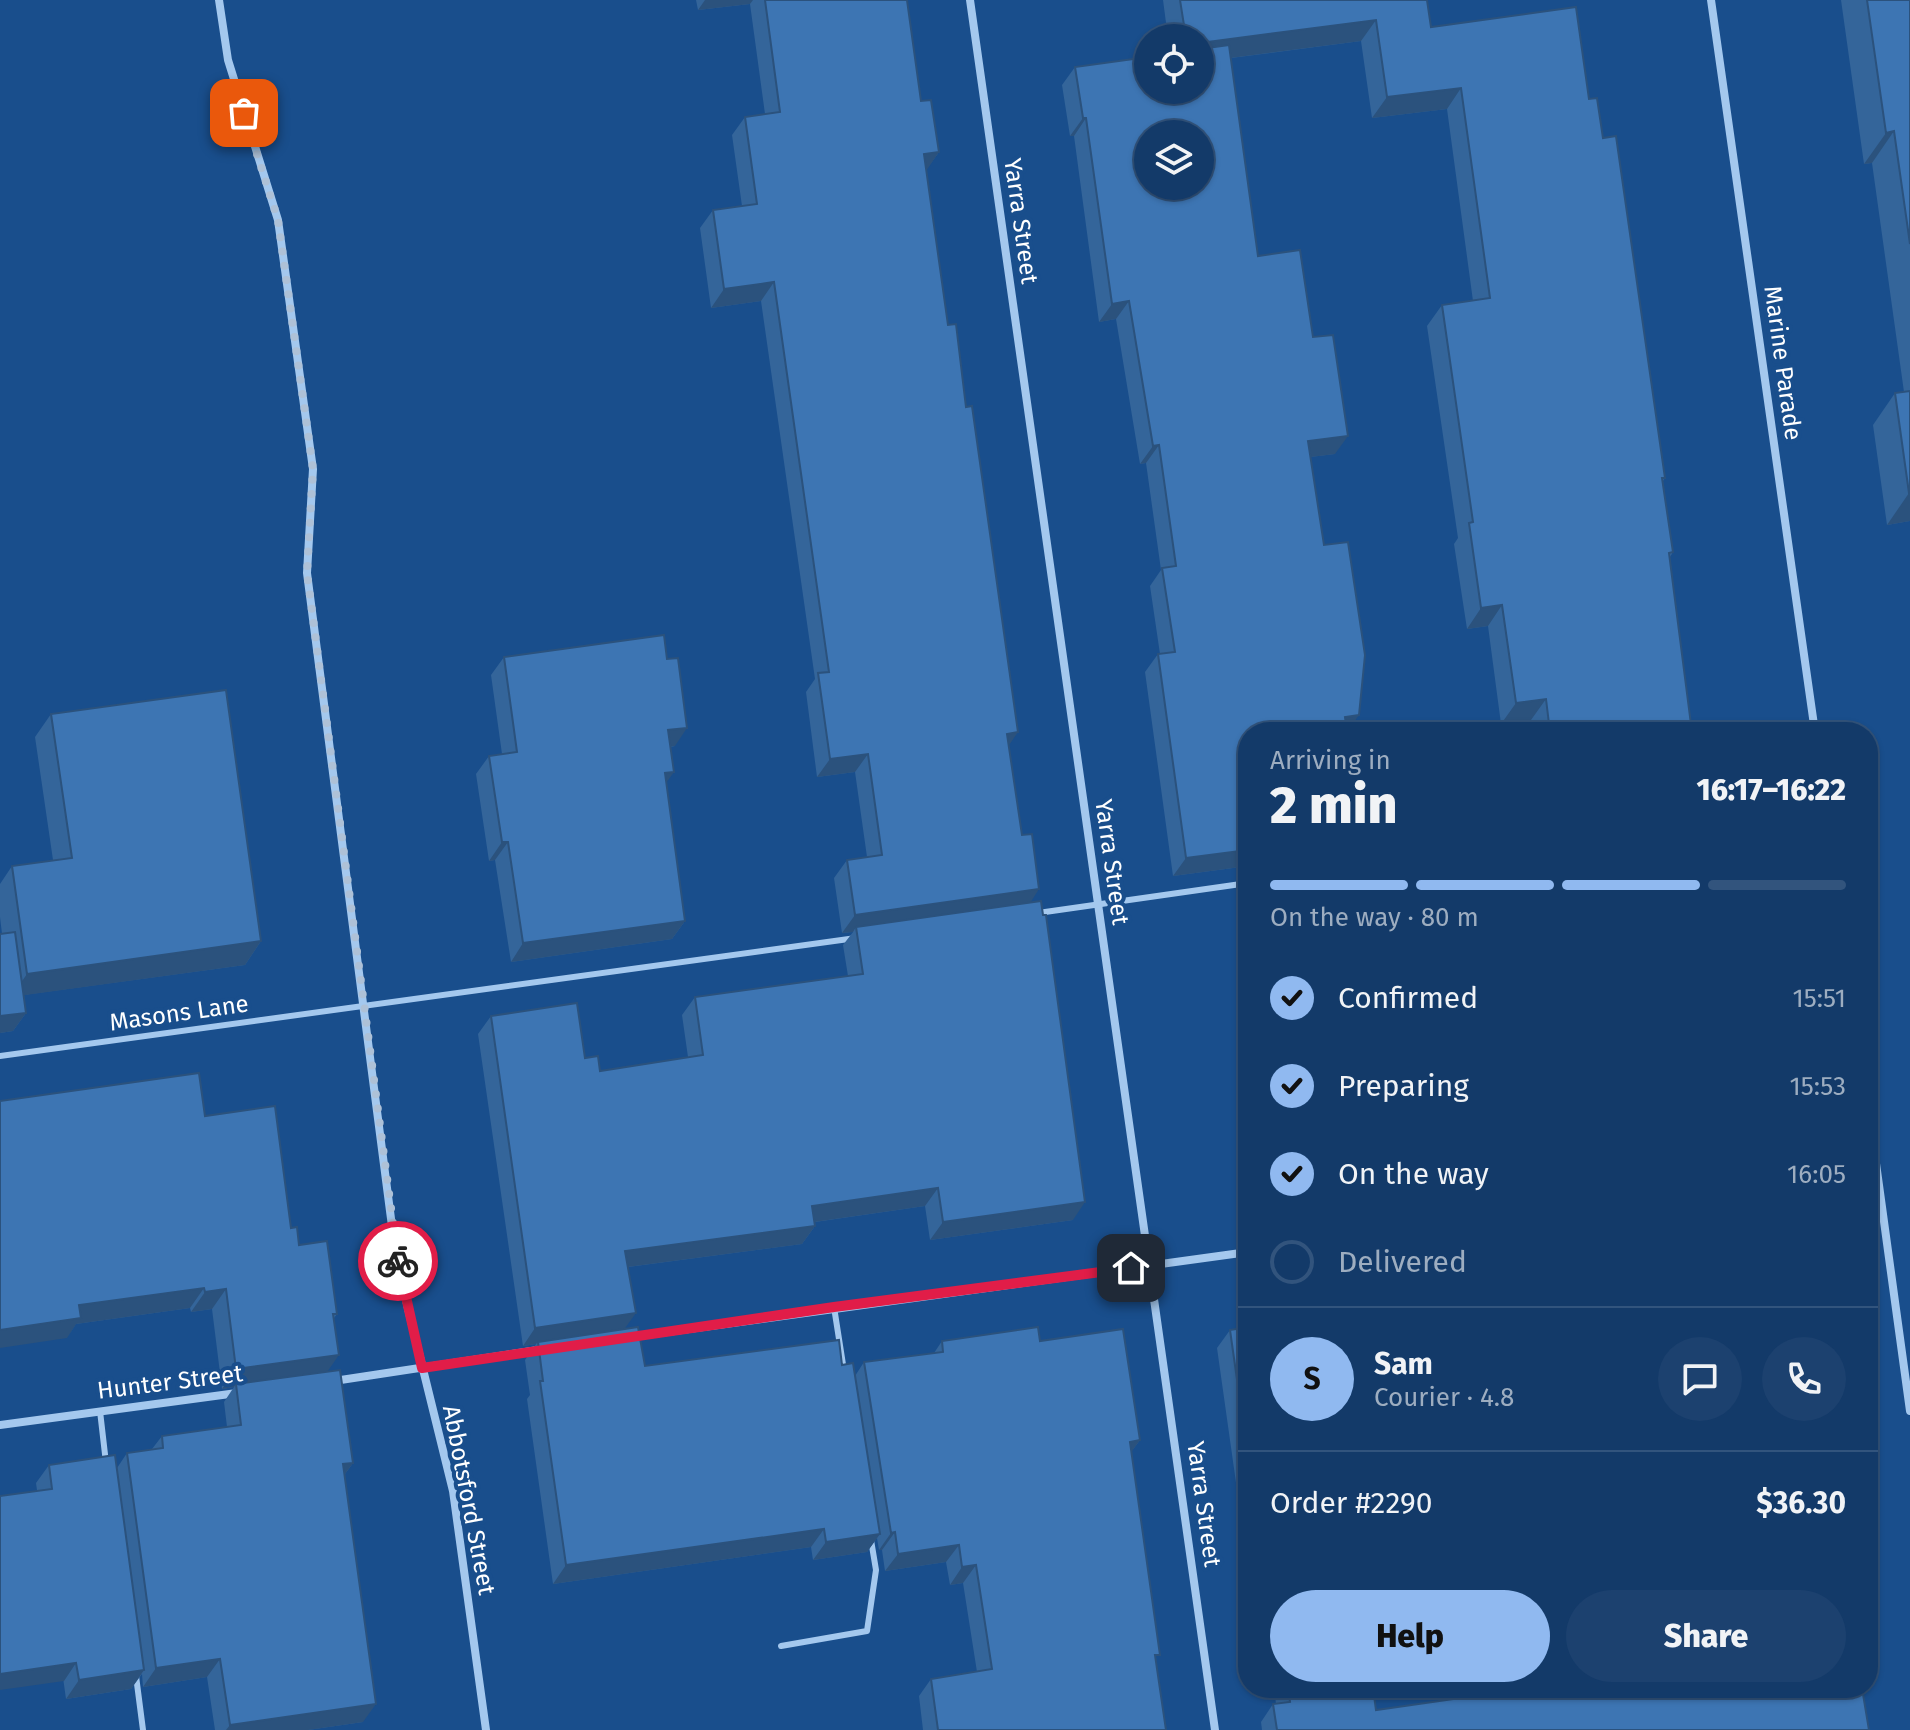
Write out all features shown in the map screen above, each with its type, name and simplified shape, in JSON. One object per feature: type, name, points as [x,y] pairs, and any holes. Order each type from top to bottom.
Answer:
[{"type":"street","name":"Abbotsford Street","points":[[219,0],[228,60],[278,220],[313,469],[307,573],[393,1234],[453,1491],[486,1730]]},
{"type":"street","name":"Yarra Street","points":[[970,0],[1215,1730]]},
{"type":"street","name":"Marine Parade","points":[[1711,0],[1814,722]]},
{"type":"street","points":[[1878,1202],[1910,1411]]},
{"type":"street","points":[[620,1338],[1238,1253]]},
{"type":"street","points":[[316,1383],[543,1350]]},
{"type":"street","name":"Hunter Street","points":[[0,1425],[254,1391]]},
{"type":"lane","points":[[1025,915],[1238,885]]},
{"type":"lane","name":"Masons Lane","points":[[0,1056],[868,936]]},
{"type":"lane","points":[[834,1307],[846,1383]]},
{"type":"lane","points":[[100,1411],[107,1470]]},
{"type":"lane","points":[[781,1646],[867,1631],[876,1570],[871,1539]]},
{"type":"lane","points":[[135,1669],[143,1730]]},
{"type":"building","points":[[765,0],[907,0],[921,101],[931,100],[939,152],[924,154],[948,325],[956,324],[966,407],[972,406],[1018,732],[1007,734],[1022,835],[1032,834],[1039,889],[855,915],[847,860],[882,855],[868,754],[830,759],[818,673],[829,672],[774,282],[724,289],[713,210],[757,204],[745,117],[780,112]]},
{"type":"building","points":[[1180,0],[1427,0],[1431,27],[1576,7],[1589,99],[1597,98],[1603,138],[1616,136],[1665,478],[1662,478],[1673,552],[1669,553],[1691,722],[1549,722],[1546,699],[1516,703],[1502,605],[1481,608],[1469,523],[1473,522],[1442,305],[1490,298],[1461,88],[1387,97],[1376,20],[1214,41],[1214,24],[1184,24]]},
{"type":"building","points":[[1867,0],[1910,0],[1910,244],[1894,131],[1886,133]]},
{"type":"building","points":[[1229,45],[1258,256],[1300,250],[1313,337],[1333,335],[1348,436],[1308,441],[1324,545],[1348,542],[1365,655],[1359,715],[1345,717],[1346,722],[1238,722],[1238,851],[1186,858],[1158,654],[1175,652],[1162,568],[1176,566],[1159,445],[1153,446],[1129,301],[1112,304],[1086,118],[1083,118],[1075,67],[1134,59],[1134,104],[1214,104],[1214,47]]},
{"type":"building","points":[[1910,391],[1910,493],[1909,493],[1895,393]]},
{"type":"building","points":[[664,635],[667,659],[678,658],[687,728],[668,730],[674,772],[665,773],[685,921],[523,943],[508,842],[502,842],[489,756],[517,752],[504,657]]},
{"type":"building","points":[[226,690],[261,941],[27,974],[12,866],[72,858],[51,714]]},
{"type":"building","points":[[1041,901],[1043,915],[1046,915],[1085,1202],[943,1222],[938,1188],[812,1206],[815,1226],[625,1251],[636,1313],[535,1328],[491,1016],[577,1003],[585,1058],[598,1056],[600,1071],[703,1055],[695,997],[863,974],[856,927]]},
{"type":"building","points":[[15,932],[26,1013],[0,1016],[0,934]]},
{"type":"building","points":[[199,1073],[205,1116],[275,1106],[291,1228],[297,1227],[299,1245],[327,1241],[339,1355],[236,1369],[226,1289],[205,1292],[204,1288],[79,1305],[81,1318],[0,1330],[0,1101]]},
{"type":"building","points":[[638,1327],[645,1366],[839,1340],[842,1365],[853,1363],[880,1534],[826,1542],[824,1529],[566,1565],[540,1381],[543,1381],[538,1342]]},
{"type":"building","points":[[1038,1327],[1040,1341],[1123,1329],[1140,1440],[1130,1442],[1160,1655],[1155,1655],[1166,1730],[938,1730],[931,1679],[992,1669],[976,1565],[962,1567],[959,1545],[898,1554],[895,1532],[891,1533],[864,1362],[943,1352],[942,1341]]},
{"type":"building","points":[[1238,1329],[1238,1386],[1230,1330]]},
{"type":"building","points":[[340,1370],[353,1463],[343,1464],[376,1704],[230,1725],[220,1659],[156,1668],[127,1453],[163,1448],[162,1436],[241,1425],[236,1384]]},
{"type":"building","points":[[115,1455],[144,1670],[79,1680],[76,1663],[0,1674],[0,1496],[52,1489],[49,1465]]},
{"type":"building","points":[[1289,1698],[1374,1698],[1376,1710],[1461,1698],[1864,1698],[1869,1730],[1277,1730],[1273,1704],[1290,1702]]},
{"type":"way so far","points":[[244,113],[278,220],[313,469],[307,573],[398,1261]]},
{"type":"route","points":[[398,1261],[422,1368],[834,1307],[1131,1268]]}]
